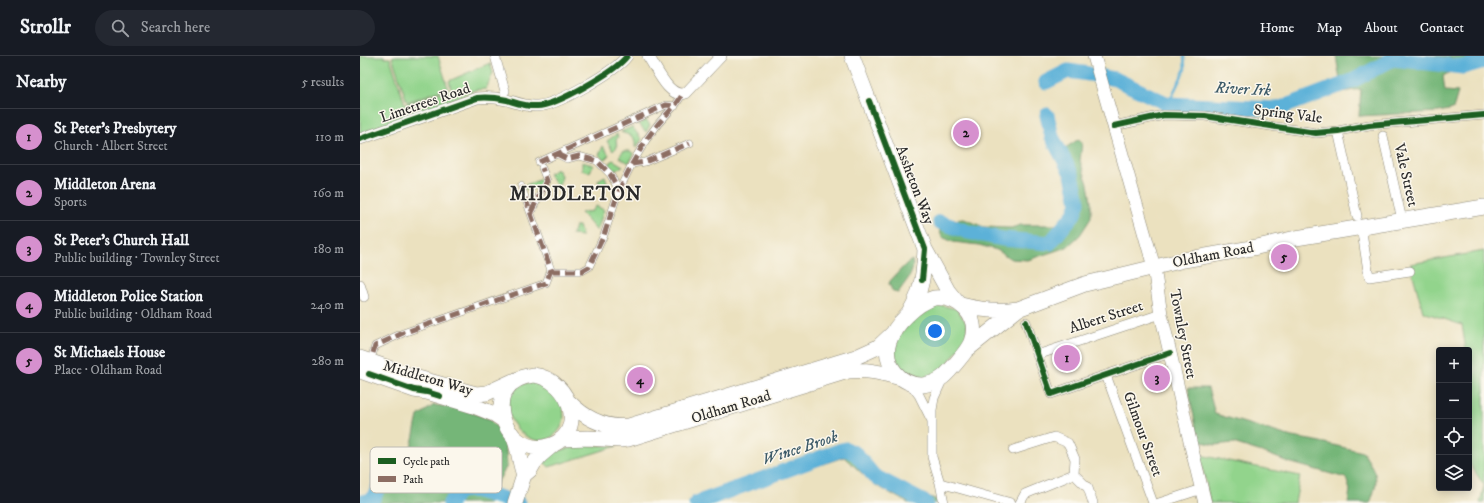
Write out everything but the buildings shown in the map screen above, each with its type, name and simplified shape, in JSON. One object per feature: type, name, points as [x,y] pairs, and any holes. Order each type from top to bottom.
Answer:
[{"type":"main road","name":"Assheton Way","points":[[852,56],[925,249],[948,291],[959,304]]},
{"type":"main road","name":"Townley Street","points":[[1095,61],[1154,267],[1161,314],[1205,503]]},
{"type":"main road","name":"Oldham Road","points":[[959,304],[975,309],[989,311],[1018,309],[1085,284],[1184,260],[1359,221],[1402,220],[1484,207]]},
{"type":"main road","name":"Assheton Way","points":[[906,318],[919,293],[922,280],[925,249]]},
{"type":"main road","points":[[942,298],[959,304],[970,316],[973,336],[968,349],[943,377],[930,384],[923,385],[905,380],[895,372],[888,357],[889,342],[894,332],[906,318],[927,300],[942,298]]},
{"type":"main road","name":"Oldham Road","points":[[968,349],[1018,309]]},
{"type":"main road","name":"Oldham Road","points":[[569,402],[578,411],[593,420],[613,426],[629,426],[856,357],[878,347],[894,332]]},
{"type":"main road","name":"Middleton Way","points":[[366,356],[418,378],[481,393],[518,379]]},
{"type":"main road","name":"Middleton Way","points":[[360,371],[414,390],[427,392],[474,406],[494,414],[507,426]]},
{"type":"main road","name":"Oldham Road","points":[[558,441],[588,438],[628,439],[848,371],[877,371],[905,380]]},
{"type":"main road","points":[[515,500],[524,475],[530,470],[540,456],[566,434],[571,421],[572,414],[569,402],[560,388],[548,378],[533,375],[518,379],[510,384],[503,396],[501,409],[507,426],[517,444],[520,466],[524,475]]},
{"type":"main road","points":[[507,426],[522,443],[528,446],[542,447],[558,441]]},
{"type":"street","points":[[495,56],[503,95]]},
{"type":"street","name":"Limetrees Road","points":[[360,139],[472,100],[488,97],[503,95],[523,105],[538,107],[606,75],[627,56]]},
{"type":"street","points":[[648,56],[669,88],[675,93],[682,94],[686,93],[720,56]]},
{"type":"street","points":[[551,271],[582,271],[589,267],[604,235],[619,190],[632,164],[646,140],[658,124],[675,106],[682,94]]},
{"type":"street","points":[[530,212],[547,181],[540,165],[556,154],[666,105],[675,106]]},
{"type":"street","name":"Spring Vale","points":[[1114,126],[1164,115],[1205,116],[1316,133],[1338,131],[1369,125],[1484,115]]},
{"type":"street","points":[[1338,131],[1359,221],[1369,277],[1410,271]]},
{"type":"street","name":"Vale Street","points":[[1383,136],[1402,220]]},
{"type":"street","points":[[632,164],[645,162],[690,144]]},
{"type":"street","points":[[556,154],[567,159],[579,156],[597,161],[610,174],[619,190]]},
{"type":"street","points":[[366,356],[375,346],[403,333],[546,283],[551,271],[520,186]]},
{"type":"street","points":[[360,284],[364,297]]},
{"type":"street","name":"Albert Street","points":[[1038,355],[1161,314]]},
{"type":"street","points":[[1026,322],[1051,394],[1170,353]]},
{"type":"street","name":"Gilmour Street","points":[[1106,375],[1153,503]]},
{"type":"street","points":[[943,377],[934,398],[932,410],[932,457],[944,503]]},
{"type":"street","points":[[905,380],[926,408],[932,422]]},
{"type":"street","points":[[1013,450],[1054,437],[1068,443],[1075,458],[1074,474],[1088,488],[1093,503]]},
{"type":"street","points":[[1020,503],[1025,494],[1074,474]]},
{"type":"street","points":[[940,483],[1011,503]]},
{"type":"street","points":[[1159,503],[1202,489]]},
{"type":"green space","points":[[360,56],[384,56],[385,58],[390,58],[405,104],[451,89],[449,81],[490,63],[493,73],[486,89],[475,90],[409,117],[360,133]]},
{"type":"green space","points":[[438,56],[448,88],[407,102],[392,57]]},
{"type":"green space","points":[[1336,56],[1484,56],[1484,63],[1454,70],[1443,76],[1445,91],[1458,92],[1453,109],[1439,112],[1359,116],[1361,89],[1342,92]]},
{"type":"green space","points":[[646,120],[650,125],[646,132],[639,124]]},
{"type":"green space","points":[[632,127],[642,139],[636,148],[635,140],[629,135],[621,132]]},
{"type":"green space","points":[[617,134],[617,147],[613,151],[607,141]]},
{"type":"green space","points":[[1079,139],[1082,143],[1080,161],[1088,184],[1091,202],[1091,218],[1080,235],[1067,247],[1028,260],[1011,259],[997,250],[979,245],[953,242],[942,237],[936,219],[964,219],[984,227],[1011,228],[1021,225],[1057,225],[1069,215],[1073,197],[1056,154]]},
{"type":"green space","points":[[603,146],[609,155],[604,160],[599,155]]},
{"type":"green space","points":[[623,151],[630,151],[634,154],[629,163],[619,157]]},
{"type":"green space","points":[[613,160],[623,166],[613,172],[608,165]]},
{"type":"green space","points":[[582,162],[593,165],[590,172],[582,170]]},
{"type":"green space","points":[[557,169],[562,177],[558,187],[548,174]]},
{"type":"green space","points":[[605,176],[608,185],[600,187],[598,180]]},
{"type":"green space","points":[[542,179],[544,180],[542,189],[524,189],[523,186]]},
{"type":"green space","points":[[596,206],[604,210],[597,231],[581,213],[592,211]]},
{"type":"green space","points":[[575,226],[579,226],[582,236],[572,235]]},
{"type":"green space","points":[[1484,251],[1484,485],[1472,467],[1472,347],[1466,347],[1462,325],[1423,312],[1410,264]]},
{"type":"green space","points":[[912,260],[913,265],[909,278],[898,293],[893,292],[889,284],[890,281],[906,264]]},
{"type":"green space","points":[[935,304],[957,309],[967,324],[966,340],[940,373],[929,378],[912,378],[899,368],[894,351],[899,335],[918,314]]},
{"type":"green space","points":[[533,382],[544,384],[555,393],[562,404],[564,417],[563,423],[560,429],[550,438],[538,440],[527,437],[517,429],[510,418],[508,406],[511,395],[521,385]]},
{"type":"green space","points":[[1188,388],[1208,388],[1215,414],[1292,437],[1363,452],[1376,476],[1375,487],[1370,503],[1348,503],[1350,490],[1346,478],[1288,462],[1233,443],[1215,445],[1199,441]]},
{"type":"green space","points":[[434,405],[458,408],[489,419],[505,435],[507,466],[502,475],[502,447],[411,447],[418,416]]},
{"type":"green space","points":[[581,445],[617,446],[549,467],[543,461],[555,452]]},
{"type":"green space","points":[[855,450],[861,454],[881,475],[937,500],[938,503],[908,503],[874,484],[844,457],[711,501],[711,503],[689,503],[701,499],[701,496],[832,451]]},
{"type":"green space","points":[[1200,455],[1300,476],[1295,503],[1210,503]]},
{"type":"green space","points":[[1484,485],[1484,503],[1480,503]]},
{"type":"green space","points":[[373,493],[492,493],[490,503],[360,503],[360,497]]},
{"type":"waterway","points":[[1168,104],[1185,69],[1184,56]]},
{"type":"waterway","name":"River Irk","points":[[1046,82],[1068,71],[1115,79],[1168,104],[1278,109],[1352,81],[1393,59],[1463,67],[1484,61]]},
{"type":"waterway","name":"River Irk","points":[[940,222],[968,232],[1003,239],[1050,243],[1074,214],[1078,202],[1072,175],[1052,137],[1047,115]]},
{"type":"waterway","name":"Wince Brook","points":[[696,503],[846,449],[856,454],[874,476],[926,503]]},
{"type":"waterway","name":"River Irk","points":[[360,503],[373,499],[376,493]]},
{"type":"waterway","name":"Wince Brook","points":[[450,503],[458,493]]},
{"type":"waterway","name":"Wince Brook","points":[[484,493],[518,503]]},
{"type":"marked path","points":[[551,271],[582,271],[589,267],[604,235],[619,190],[632,164],[646,140],[682,95]]},
{"type":"marked path","points":[[539,162],[666,105],[675,106]]},
{"type":"marked path","points":[[632,164],[645,162],[690,143]]},
{"type":"marked path","points":[[557,154],[567,159],[579,156],[597,161],[610,174],[619,190]]},
{"type":"marked path","points":[[531,212],[547,181],[542,168]]},
{"type":"marked path","points":[[373,353],[375,346],[403,333],[546,283],[551,270],[521,186]]},
{"type":"cycle path","points":[[360,139],[477,98],[507,100],[530,106],[546,104],[585,87],[611,70],[627,56]]},
{"type":"cycle path","points":[[869,101],[925,249],[922,280]]},
{"type":"cycle path","points":[[1114,126],[1164,115],[1205,116],[1316,133],[1338,131],[1369,125],[1484,115]]},
{"type":"cycle path","points":[[1026,322],[1051,394],[1170,353]]},
{"type":"cycle path","points":[[369,374],[414,390],[440,396]]},
{"type":"place","name":"Middleton Arena","points":[[966,133]]},
{"type":"place","name":"St Michaels House","points":[[1284,257]]},
{"type":"place","name":"St Peter's Presbytery","points":[[1067,358]]},
{"type":"place","name":"St Peter's Church Hall","points":[[1157,378]]},
{"type":"place","name":"Middleton Police Station","points":[[640,380]]},
{"type":"district","name":"MIDDLETON","points":[[576,194]]}]
